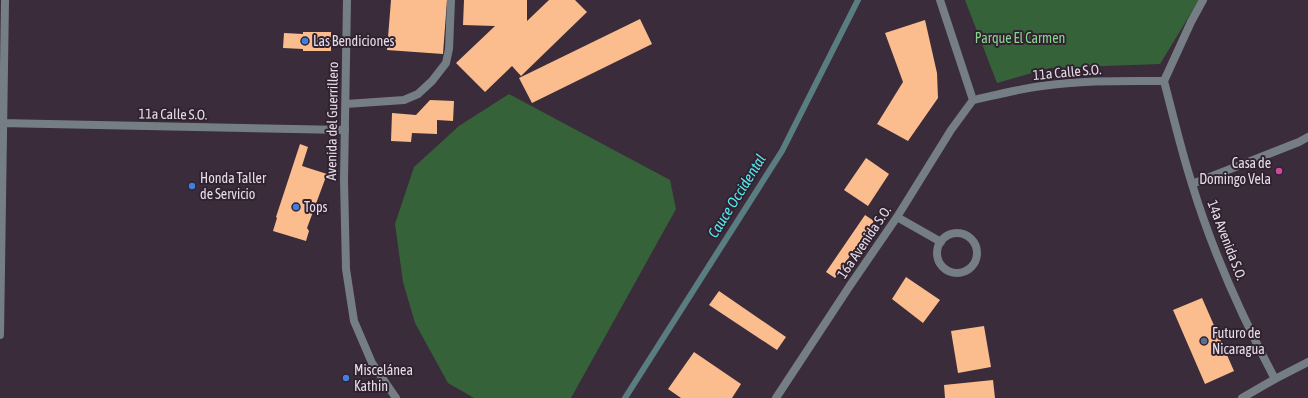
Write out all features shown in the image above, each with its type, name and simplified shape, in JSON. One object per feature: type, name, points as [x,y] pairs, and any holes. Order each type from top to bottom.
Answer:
[{"type":"street","points":[[0,335],[1,123],[5,0]]},
{"type":"street","name":"Avenida del Guerrillero","points":[[347,0],[344,180],[346,269],[354,321],[372,363],[396,398]]},
{"type":"street","points":[[346,104],[404,100],[418,94],[432,82],[446,63],[449,49],[451,0]]},
{"type":"street","points":[[940,0],[973,100]]},
{"type":"street","points":[[1164,81],[1191,22],[1203,0]]},
{"type":"street","name":"11a Calle S.O.","points":[[973,100],[1041,86],[1066,83],[1164,81]]},
{"type":"street","name":"14a Avenida S.O.","points":[[1164,81],[1192,184],[1229,284],[1261,351],[1276,378]]},
{"type":"street","name":"16a Avenida S.O.","points":[[776,398],[897,217],[951,130],[973,100]]},
{"type":"street","name":"11a Calle S.O.","points":[[1,123],[345,130]]},
{"type":"street","points":[[1192,184],[1299,142],[1308,137]]},
{"type":"street","points":[[897,217],[941,242]]},
{"type":"street","points":[[951,235],[964,235],[974,243],[977,256],[975,262],[971,267],[959,273],[953,273],[947,270],[942,266],[937,254],[941,242],[946,237],[951,235]]},
{"type":"street","points":[[1242,398],[1276,378],[1308,362]]},
{"type":"green space","name":"Parque El Carmen","points":[[965,0],[1199,0],[1160,64],[1050,68],[997,83]]},
{"type":"green space","points":[[509,94],[670,180],[676,209],[571,398],[474,398],[448,383],[415,323],[403,282],[395,224],[414,167],[459,126]]},
{"type":"building","points":[[391,0],[447,0],[443,54],[387,50]]},
{"type":"building","points":[[464,0],[527,0],[527,21],[549,0],[575,0],[587,12],[521,76],[512,66],[485,92],[456,63],[495,26],[463,25]]},
{"type":"building","points":[[640,19],[652,44],[532,103],[519,78]]},
{"type":"building","points":[[925,20],[937,73],[938,98],[908,141],[877,124],[903,82],[885,33]]},
{"type":"building","name":"Las Bendiciones","points":[[303,32],[331,32],[331,51],[303,51],[303,49],[283,48],[284,33],[303,34]]},
{"type":"building","points":[[430,100],[454,101],[453,121],[437,120],[437,134],[412,133],[411,142],[391,141],[392,113],[416,115]]},
{"type":"building","name":"Tops","points":[[300,144],[308,147],[302,166],[327,174],[307,228],[309,231],[306,241],[273,231],[276,217]]},
{"type":"building","points":[[866,158],[889,174],[868,206],[844,190]]},
{"type":"building","points":[[865,215],[874,221],[835,278],[826,272]]},
{"type":"building","points":[[906,277],[940,300],[923,323],[892,299]]},
{"type":"building","points":[[719,291],[786,337],[777,350],[709,305]]},
{"type":"building","name":"Futuro de Nicaragua","points":[[1202,298],[1234,371],[1205,384],[1173,310]]},
{"type":"building","points":[[984,326],[991,367],[958,373],[951,331]]},
{"type":"building","points":[[694,352],[741,384],[732,398],[681,398],[668,389]]},
{"type":"building","points":[[993,380],[995,398],[945,398],[944,385]]},
{"type":"waterway","name":"Cauce Occidental","points":[[625,398],[782,151],[858,0]]},
{"type":"place","name":"Las Bendiciones","points":[[305,41]]},
{"type":"place","name":"Casa de Domingo Vela","points":[[1279,171]]},
{"type":"place","name":"Honda Taller de Servicio","points":[[192,186]]},
{"type":"place","name":"Tops","points":[[296,207]]},
{"type":"place","name":"Futuro de Nicaragua","points":[[1204,341]]},
{"type":"place","name":"Miscelánea Kathin","points":[[346,378]]}]
